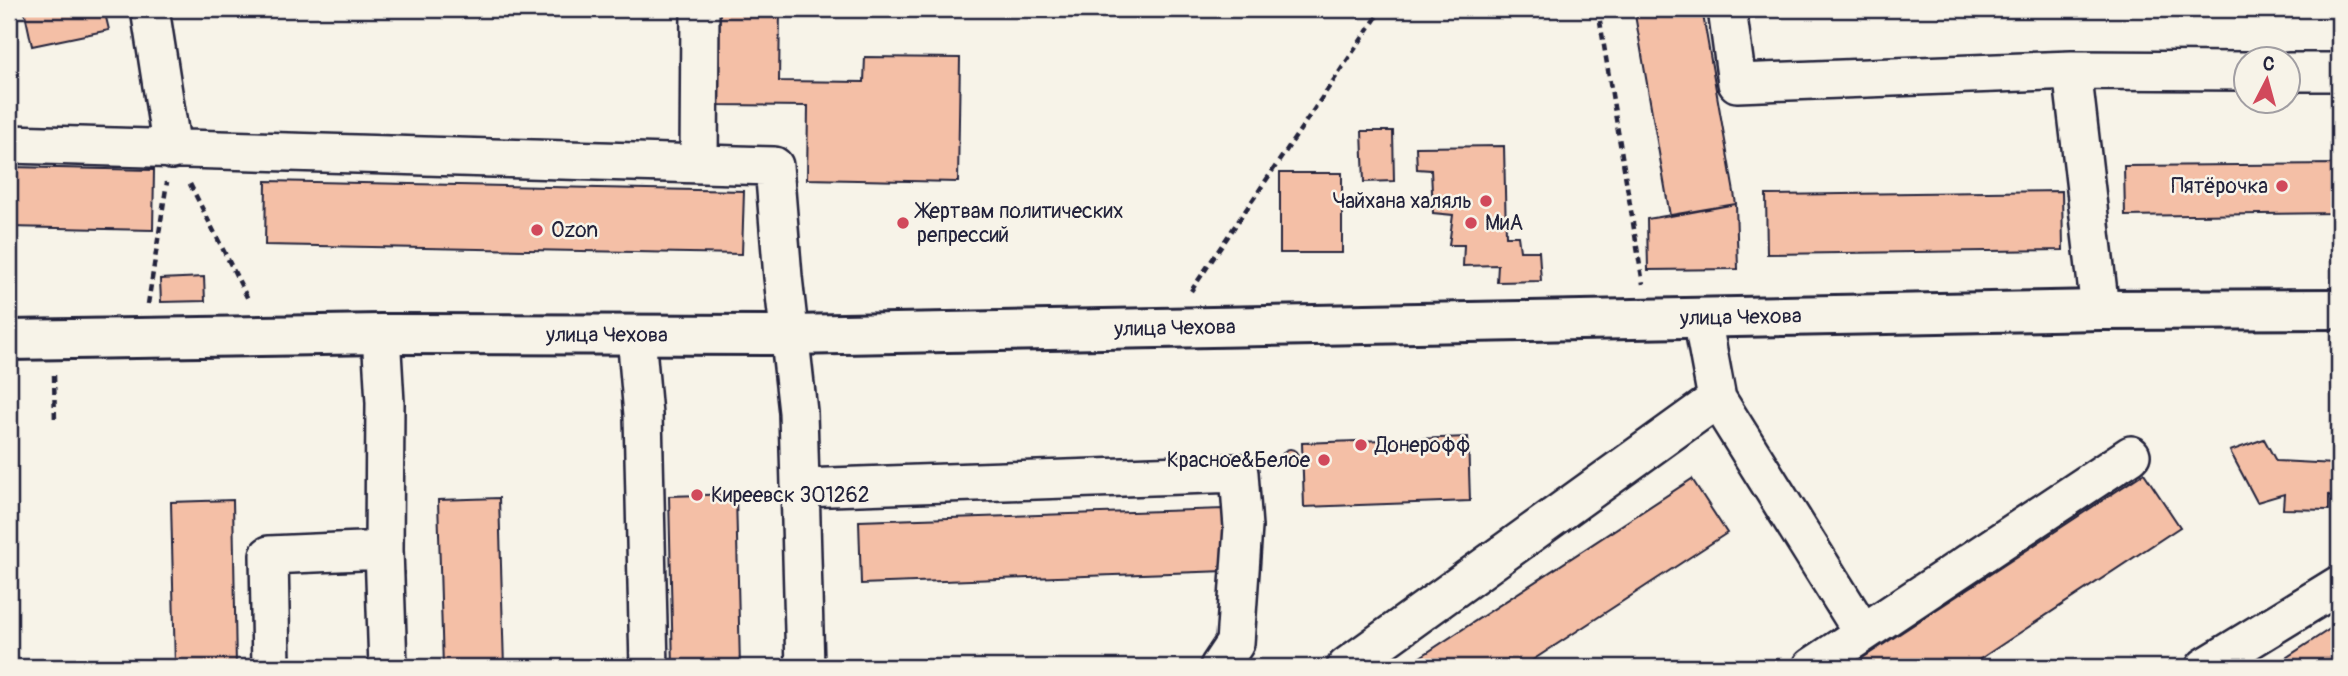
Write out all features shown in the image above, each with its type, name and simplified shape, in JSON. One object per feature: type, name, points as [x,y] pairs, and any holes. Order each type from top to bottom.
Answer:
[{"type":"main road","name":"улица Чехова","points":[[9,340],[381,334],[790,335],[2100,310],[2339,309]]},
{"type":"street","points":[[150,9],[172,150]]},
{"type":"street","points":[[699,164],[700,9]]},
{"type":"street","points":[[1727,9],[1737,83],[2072,70],[2232,71]]},
{"type":"street","points":[[2072,70],[2100,310]]},
{"type":"street","points":[[2302,72],[2339,72]]},
{"type":"street","points":[[9,144],[774,166],[798,412],[805,667]]},
{"type":"street","points":[[1702,318],[1717,399],[1863,633]]},
{"type":"street","points":[[381,334],[388,667]]},
{"type":"street","points":[[636,335],[643,415],[649,667]]},
{"type":"street","points":[[1346,667],[1717,399]]},
{"type":"street","points":[[1812,667],[2131,455]]},
{"type":"street","points":[[801,488],[1239,473],[1243,527],[1235,643],[1219,667]]},
{"type":"street","points":[[271,667],[269,555],[384,550]]},
{"type":"street","points":[[2205,667],[2339,584]]},
{"type":"path","points":[[1188,294],[1382,9]]},
{"type":"path","points":[[1598,9],[1644,289]]},
{"type":"path","points":[[172,150],[251,305]]},
{"type":"path","points":[[147,308],[172,150]]},
{"type":"building","points":[[24,9],[104,9],[109,30],[32,46]]},
{"type":"building","points":[[718,9],[780,9],[779,81],[864,82],[865,57],[960,58],[958,182],[807,179],[808,106],[717,105]]},
{"type":"building","points":[[1634,9],[1702,9],[1736,204],[1670,216]]},
{"type":"building","points":[[1362,131],[1393,131],[1394,181],[1364,182]]},
{"type":"building","points":[[1504,146],[1506,236],[1518,236],[1520,251],[1539,251],[1541,281],[1497,282],[1498,265],[1463,266],[1464,245],[1449,245],[1453,215],[1433,213],[1431,170],[1417,169],[1416,147]]},
{"type":"building","points":[[2339,164],[2339,213],[2125,216],[2124,166]]},
{"type":"building","points":[[9,167],[154,170],[153,230],[9,227]]},
{"type":"building","points":[[1280,173],[1342,173],[1342,253],[1280,253]]},
{"type":"building","points":[[266,181],[744,191],[742,254],[265,245]]},
{"type":"building","points":[[2062,191],[2063,250],[1767,254],[1766,195]]},
{"type":"building","points":[[1736,204],[1738,269],[1648,270],[1647,219]]},
{"type":"building","points":[[204,277],[205,301],[161,302],[160,279]]},
{"type":"building","points":[[1468,437],[1470,501],[1304,507],[1302,443]]},
{"type":"building","points":[[2264,439],[2276,461],[2335,464],[2339,452],[2339,499],[2329,495],[2329,510],[2283,509],[2284,494],[2257,502],[2230,451]]},
{"type":"building","points":[[1287,449],[1293,449],[1298,457],[1296,463],[1287,465],[1282,460],[1282,454]]},
{"type":"building","points":[[2144,473],[2180,527],[1968,667],[1849,667]]},
{"type":"building","points":[[1692,479],[1727,533],[1522,667],[1405,667]]},
{"type":"building","points":[[736,494],[740,667],[673,667],[669,496]]},
{"type":"building","points":[[499,498],[504,667],[443,667],[438,500]]},
{"type":"building","points":[[233,500],[236,667],[175,667],[171,502]]},
{"type":"building","points":[[1224,509],[1226,571],[861,584],[859,521]]},
{"type":"building","points":[[2339,623],[2339,667],[2272,667]]},
{"type":"place","name":"Пятёрочка","points":[[2282,186]]},
{"type":"place","name":"Чайхана халяль","points":[[1486,201]]},
{"type":"place","name":"Жертвам политических репрессий","points":[[903,223]]},
{"type":"place","name":"МиА","points":[[1471,223]]},
{"type":"place","name":"Ozon","points":[[537,230]]},
{"type":"place","name":"Донерофф","points":[[1361,445]]},
{"type":"place","name":"Красное&Белое","points":[[1324,460]]},
{"type":"place","name":"Киреевск 301262","points":[[697,495]]}]
